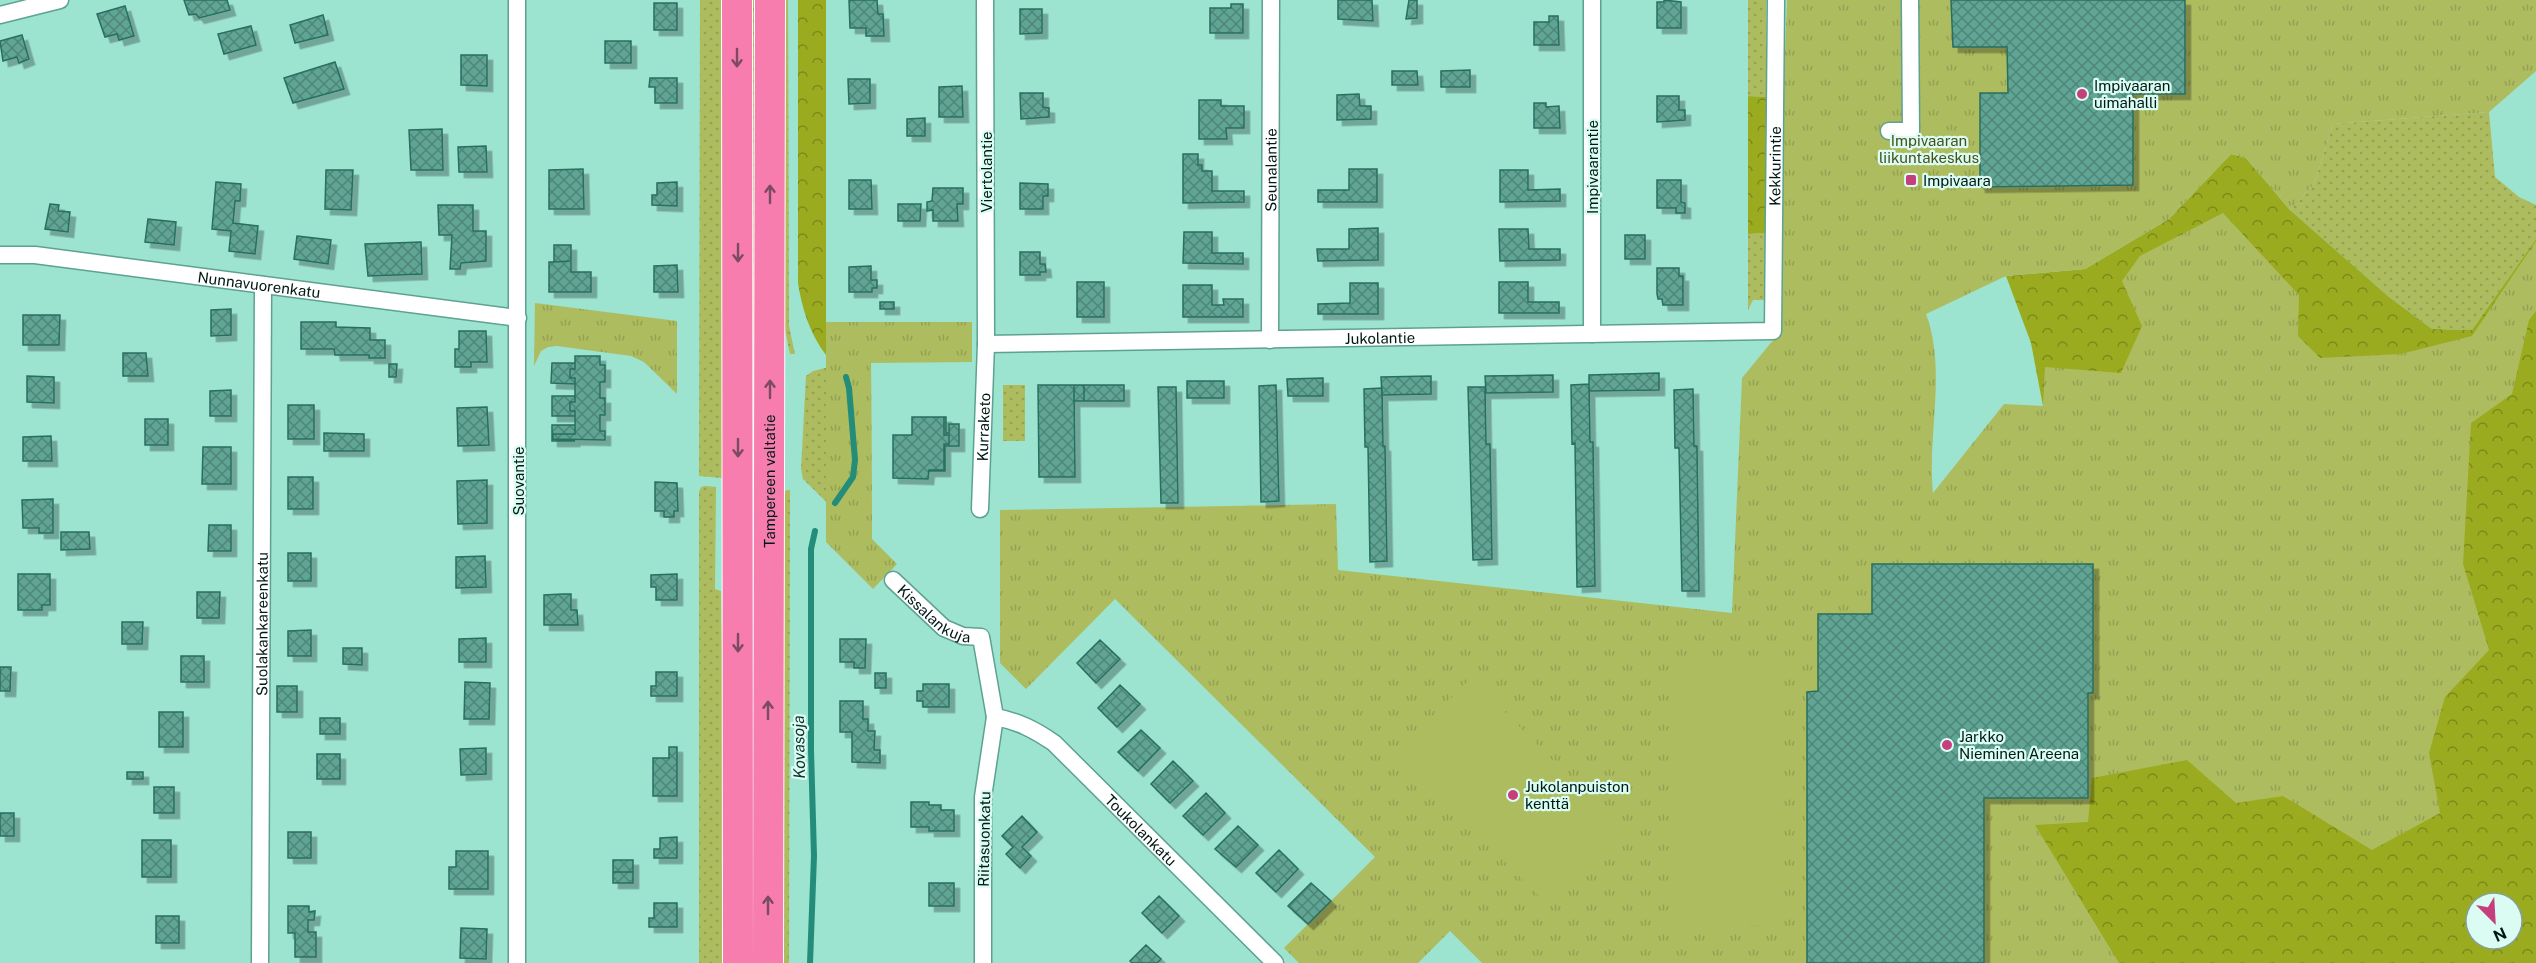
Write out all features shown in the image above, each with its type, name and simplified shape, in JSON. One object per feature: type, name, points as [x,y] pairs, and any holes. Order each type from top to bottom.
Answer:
[{"type":"highway","points":[[737,0],[738,963]]},
{"type":"highway","name":"Tampereen valtatie","points":[[768,963],[770,0]]},
{"type":"street","points":[[0,15],[60,0]]},
{"type":"street","name":"Suovantie","points":[[517,0],[517,963]]},
{"type":"street","name":"Viertolantie","points":[[985,0],[986,344]]},
{"type":"street","name":"Seunalantie","points":[[1270,340],[1271,0]]},
{"type":"street","name":"Impivaarantie","points":[[1592,0],[1592,334]]},
{"type":"street","name":"Kekkurintie","points":[[1773,331],[1776,0]]},
{"type":"street","points":[[1889,131],[1911,131],[1910,0]]},
{"type":"street","name":"Nunnavuorenkatu","points":[[0,255],[35,255],[518,318]]},
{"type":"street","name":"Suolakankareenkatu","points":[[260,963],[263,285]]},
{"type":"street","name":"Jukolantie","points":[[986,344],[1773,331]]},
{"type":"street","name":"Kurraketo","points":[[980,509],[986,344]]},
{"type":"street","name":"Kissalankuja","points":[[893,580],[945,628],[963,636],[981,637]]},
{"type":"street","name":"Riitasuonkatu","points":[[981,637],[995,717],[983,797],[983,963]]},
{"type":"street","name":"Toukolankatu","points":[[995,717],[1014,720],[1035,729],[1054,743],[1275,963]]},
{"type":"green space","points":[[700,0],[722,0],[722,478],[699,476]]},
{"type":"green space","points":[[750,0],[759,0],[759,478],[749,477]]},
{"type":"green space","points":[[782,0],[788,0],[789,326],[795,354],[790,354],[782,315]]},
{"type":"green space","points":[[798,0],[826,0],[826,322],[886,322],[826,355],[807,321],[798,283]]},
{"type":"green space","points":[[1748,0],[1766,0],[1766,97],[1748,96]]},
{"type":"green space","name":"Impivaaran liikuntakeskus","points":[[1787,0],[2536,0],[2536,71],[2489,112],[2333,124],[2314,184],[2290,210],[2246,158],[2231,154],[2169,219],[2085,269],[2006,276],[1926,314],[1932,335],[1936,380],[1932,448],[1933,493],[2004,404],[2043,406],[2045,367],[2121,373],[2142,326],[2122,281],[2140,256],[2223,213],[2299,295],[2298,336],[2320,358],[2401,354],[2472,336],[2536,241],[2536,311],[2529,320],[2512,394],[2471,423],[2463,564],[2489,650],[2445,697],[2429,753],[2440,813],[2372,850],[2283,796],[2236,803],[2187,760],[2092,778],[2088,822],[2035,825],[2119,963],[1482,963],[1450,931],[1418,963],[1299,963],[1284,948],[1375,857],[1115,599],[1026,689],[1000,663],[1000,510],[1336,504],[1338,570],[1732,613],[1742,378],[1774,339]]},
{"type":"green space","points":[[1748,96],[1766,97],[1765,233],[1748,234]]},
{"type":"green space","points":[[2489,112],[2495,177],[2519,197],[2536,205],[2536,239],[2472,330],[2432,329],[2389,297],[2290,210],[2314,184],[2333,124]]},
{"type":"green space","points":[[2231,154],[2246,158],[2290,210],[2389,297],[2432,329],[2472,330],[2536,239],[2536,963],[1986,963],[1986,826],[2043,406],[2031,343],[2006,276],[2085,269],[2169,219]]},
{"type":"green space","points":[[1765,233],[1766,300],[1753,300],[1748,310],[1748,234]]},
{"type":"green space","points":[[535,303],[677,321],[677,394],[644,362],[631,356],[557,346],[541,351],[534,366]]},
{"type":"green space","points":[[826,322],[972,322],[972,362],[871,363],[872,539],[897,564],[873,589],[826,542]]},
{"type":"green space","points":[[862,359],[972,362],[871,362],[872,539],[859,534],[803,479],[801,469],[806,376],[813,371]]},
{"type":"green space","points":[[1003,385],[1025,385],[1025,441],[1003,441]]},
{"type":"green space","points":[[701,487],[716,487],[715,589],[721,591],[727,963],[699,963],[699,492]]},
{"type":"green space","points":[[790,490],[789,963],[781,963],[783,491]]},
{"type":"green space","points":[[1676,664],[1782,664],[1779,925],[1675,926]]},
{"type":"green space","name":"Jukolanpuiston kenttä","points":[[1471,678],[1621,829],[1547,904],[1396,752]]},
{"type":"building","points":[[184,0],[227,0],[230,10],[199,18],[196,14],[189,15]]},
{"type":"building","points":[[849,0],[877,0],[878,14],[883,14],[884,36],[866,36],[866,28],[850,28]]},
{"type":"building","points":[[1338,0],[1372,0],[1373,21],[1338,19]]},
{"type":"building","points":[[1409,0],[1417,0],[1417,18],[1406,19]]},
{"type":"building","points":[[1664,0],[1681,2],[1681,28],[1657,28],[1657,2],[1664,2]]},
{"type":"building","name":"Impivaaran uimahalli","points":[[1951,0],[2185,0],[2185,94],[2133,94],[2133,185],[1980,187],[1980,93],[2008,93],[2007,47],[1953,47]]},
{"type":"building","points":[[654,3],[677,3],[677,30],[654,30]]},
{"type":"building","points":[[1231,4],[1243,4],[1243,33],[1210,33],[1210,8],[1231,8]]},
{"type":"building","points":[[125,6],[134,36],[119,40],[117,34],[105,37],[97,14]]},
{"type":"building","points":[[1020,9],[1042,9],[1042,33],[1020,34]]},
{"type":"building","points":[[323,15],[328,35],[295,43],[290,25]]},
{"type":"building","points":[[1549,16],[1558,16],[1559,45],[1534,45],[1534,22],[1549,22]]},
{"type":"building","points":[[251,26],[256,45],[224,54],[218,34]]},
{"type":"building","points":[[22,35],[29,59],[19,63],[17,57],[3,61],[0,41]]},
{"type":"building","points":[[605,41],[631,41],[631,63],[605,63]]},
{"type":"building","points":[[461,55],[487,55],[487,86],[461,85]]},
{"type":"building","points":[[335,62],[344,89],[293,103],[284,78]]},
{"type":"building","points":[[1470,70],[1470,87],[1441,87],[1441,71]]},
{"type":"building","points":[[1392,71],[1417,71],[1418,85],[1392,85]]},
{"type":"building","points":[[650,78],[677,78],[677,103],[655,103],[655,87],[649,87]]},
{"type":"building","points":[[848,79],[870,79],[870,103],[849,104]]},
{"type":"building","points":[[962,86],[963,117],[939,117],[939,87]]},
{"type":"building","points":[[1020,93],[1043,93],[1043,107],[1049,108],[1049,117],[1021,119]]},
{"type":"building","points":[[1359,94],[1360,106],[1371,106],[1371,119],[1337,120],[1337,95]]},
{"type":"building","points":[[1657,96],[1679,96],[1679,110],[1685,110],[1685,120],[1657,122]]},
{"type":"building","points":[[1199,100],[1221,100],[1221,106],[1244,106],[1244,128],[1226,128],[1227,139],[1199,139]]},
{"type":"building","points":[[1534,103],[1546,103],[1546,107],[1559,106],[1560,128],[1534,128]]},
{"type":"building","points":[[925,118],[925,136],[907,136],[907,119]]},
{"type":"building","points":[[442,129],[443,170],[411,170],[409,130]]},
{"type":"building","points":[[486,146],[487,172],[459,172],[458,147]]},
{"type":"building","points":[[1183,154],[1198,154],[1198,165],[1202,165],[1202,171],[1212,171],[1212,191],[1244,191],[1244,202],[1183,203]]},
{"type":"building","points":[[583,169],[584,209],[549,209],[549,170]]},
{"type":"building","points":[[1349,169],[1377,169],[1377,202],[1318,202],[1318,190],[1349,190]]},
{"type":"building","points":[[326,170],[353,170],[351,210],[325,209]]},
{"type":"building","points":[[1500,170],[1528,170],[1528,190],[1560,189],[1560,201],[1500,202]]},
{"type":"building","points":[[849,180],[871,180],[872,209],[849,209]]},
{"type":"building","points":[[1657,180],[1681,180],[1681,202],[1685,203],[1685,213],[1676,213],[1676,208],[1657,208]]},
{"type":"building","points":[[216,182],[241,184],[240,201],[235,201],[233,223],[258,226],[255,254],[229,251],[231,231],[212,229]]},
{"type":"building","points":[[677,182],[677,206],[652,205],[652,195],[657,195],[657,183]]},
{"type":"building","points":[[1020,183],[1048,184],[1048,196],[1043,196],[1043,209],[1020,209]]},
{"type":"building","points":[[933,188],[963,188],[963,204],[957,204],[958,221],[933,221],[933,210],[927,211],[927,202],[932,201]]},
{"type":"building","points":[[50,204],[59,205],[58,211],[70,212],[68,232],[45,229]]},
{"type":"building","points":[[898,204],[921,204],[920,221],[898,221]]},
{"type":"building","points":[[438,205],[473,205],[473,231],[486,231],[486,261],[461,263],[460,269],[450,269],[452,235],[439,235]]},
{"type":"building","points":[[148,219],[176,222],[174,245],[145,242]]},
{"type":"building","points":[[1378,228],[1378,260],[1318,261],[1317,249],[1349,249],[1349,229]]},
{"type":"building","points":[[1499,229],[1528,229],[1529,249],[1560,249],[1560,260],[1500,261]]},
{"type":"building","points":[[1184,232],[1212,232],[1212,253],[1243,253],[1243,264],[1183,263]]},
{"type":"building","points":[[1625,235],[1645,235],[1645,259],[1625,259]]},
{"type":"building","points":[[297,236],[331,240],[328,264],[294,259]]},
{"type":"building","points":[[421,242],[422,274],[368,276],[365,244]]},
{"type":"building","points":[[554,245],[571,245],[571,272],[591,272],[591,292],[549,292],[549,262],[554,262]]},
{"type":"building","points":[[554,245],[571,245],[571,261],[554,262]]},
{"type":"building","points":[[1020,252],[1040,252],[1040,264],[1045,264],[1046,272],[1040,272],[1040,275],[1020,275]]},
{"type":"building","points":[[677,265],[678,292],[654,292],[654,266]]},
{"type":"building","points":[[871,266],[871,280],[877,280],[877,288],[872,288],[872,292],[849,292],[849,267]]},
{"type":"building","points":[[1657,268],[1679,268],[1679,276],[1683,276],[1683,305],[1663,305],[1662,299],[1658,299]]},
{"type":"building","points":[[1077,282],[1104,282],[1104,317],[1077,317]]},
{"type":"building","points":[[1499,282],[1528,282],[1528,302],[1559,302],[1559,313],[1499,313]]},
{"type":"building","points":[[1350,283],[1378,283],[1378,314],[1318,314],[1318,304],[1350,303]]},
{"type":"building","points":[[1183,285],[1212,285],[1212,305],[1224,305],[1223,299],[1243,299],[1243,317],[1183,317]]},
{"type":"building","points":[[880,302],[894,302],[894,309],[880,309]]},
{"type":"building","points":[[231,309],[231,335],[211,336],[211,310]]},
{"type":"building","points":[[23,315],[60,315],[59,345],[23,345]]},
{"type":"building","points":[[301,322],[336,322],[336,327],[370,328],[370,340],[385,340],[385,358],[369,358],[369,355],[335,355],[334,349],[301,349]]},
{"type":"building","points":[[459,331],[486,331],[487,362],[471,362],[471,367],[455,367],[455,349],[459,349]]},
{"type":"building","points":[[123,353],[146,353],[148,376],[123,376]]},
{"type":"building","points":[[575,356],[600,356],[600,365],[605,365],[605,382],[600,382],[600,398],[605,398],[605,415],[600,415],[600,431],[605,431],[605,440],[553,439],[553,434],[575,434],[575,411],[570,411],[570,402],[575,402],[575,378],[570,378],[570,369],[575,369]]},
{"type":"building","points":[[552,363],[575,363],[575,369],[570,369],[570,378],[575,378],[575,384],[551,383]]},
{"type":"building","points":[[389,364],[397,364],[396,377],[389,377]]},
{"type":"building","points":[[1659,373],[1659,390],[1589,391],[1589,375]]},
{"type":"building","points":[[1553,375],[1553,392],[1486,393],[1485,376]]},
{"type":"building","points":[[27,376],[54,377],[54,403],[27,402]]},
{"type":"building","points":[[1431,376],[1431,394],[1382,395],[1381,377]]},
{"type":"building","points":[[1323,378],[1323,396],[1288,396],[1287,379]]},
{"type":"building","points":[[1187,381],[1224,381],[1224,398],[1187,398]]},
{"type":"building","points":[[1589,384],[1590,442],[1593,442],[1595,586],[1577,587],[1575,443],[1572,444],[1571,385]]},
{"type":"building","points":[[1038,385],[1074,385],[1075,477],[1039,477]]},
{"type":"building","points":[[1074,385],[1124,385],[1124,401],[1074,401]]},
{"type":"building","points":[[1074,385],[1084,385],[1084,401],[1074,401]]},
{"type":"building","points":[[1276,385],[1279,501],[1261,502],[1259,386]]},
{"type":"building","points":[[1158,387],[1176,387],[1178,503],[1161,503]]},
{"type":"building","points":[[1468,387],[1485,387],[1486,444],[1490,444],[1492,559],[1473,560]]},
{"type":"building","points":[[1382,388],[1387,561],[1370,562],[1368,447],[1365,447],[1364,389]]},
{"type":"building","points":[[1693,389],[1694,446],[1697,446],[1699,591],[1682,591],[1679,448],[1675,448],[1674,390]]},
{"type":"building","points":[[231,390],[231,416],[210,416],[210,391]]},
{"type":"building","points":[[552,396],[575,396],[575,402],[570,402],[570,411],[575,411],[575,416],[552,416]]},
{"type":"building","points":[[288,405],[314,405],[314,439],[288,439]]},
{"type":"building","points":[[487,407],[489,445],[458,446],[457,408]]},
{"type":"building","points":[[912,417],[944,417],[944,435],[949,435],[949,444],[944,444],[944,470],[929,470],[928,479],[893,478],[893,435],[912,435]]},
{"type":"building","points":[[944,417],[946,417],[946,433],[949,433],[949,424],[959,424],[959,446],[945,446],[945,471],[928,471],[944,470],[944,444],[949,444],[949,435],[944,435]]},
{"type":"building","points":[[145,419],[168,419],[168,445],[145,445]]},
{"type":"building","points":[[552,425],[575,425],[575,434],[553,434],[553,439],[575,441],[552,441]]},
{"type":"building","points":[[324,433],[364,434],[364,451],[324,451]]},
{"type":"building","points":[[51,436],[52,461],[23,461],[23,437]]},
{"type":"building","points":[[203,447],[231,447],[231,484],[202,484]]},
{"type":"building","points":[[288,477],[313,477],[313,509],[288,509]]},
{"type":"building","points":[[487,480],[487,523],[458,524],[457,481]]},
{"type":"building","points":[[655,482],[677,483],[678,511],[674,511],[674,517],[664,517],[664,511],[655,511]]},
{"type":"building","points":[[53,499],[53,533],[39,533],[39,528],[23,528],[22,500]]},
{"type":"building","points":[[209,525],[231,525],[231,551],[208,551]]},
{"type":"building","points":[[61,532],[89,532],[90,549],[61,550]]},
{"type":"building","points":[[288,553],[311,553],[311,581],[288,581]]},
{"type":"building","points":[[485,556],[486,587],[456,588],[456,557]]},
{"type":"building","name":"Jarkko Nieminen Areena","points":[[1872,564],[2093,564],[2093,693],[2088,693],[2088,798],[1984,798],[1984,963],[1807,963],[1807,692],[1818,691],[1818,614],[1872,614]]},
{"type":"building","points":[[18,574],[50,574],[50,605],[42,605],[42,610],[18,610]]},
{"type":"building","points":[[677,574],[677,600],[656,600],[656,587],[651,587],[651,575]]},
{"type":"building","points":[[197,592],[220,592],[219,618],[197,618]]},
{"type":"building","points":[[571,594],[571,610],[577,610],[578,625],[544,625],[544,595]]},
{"type":"building","points":[[122,622],[143,622],[142,644],[122,644]]},
{"type":"building","points":[[311,630],[311,656],[288,656],[288,631]]},
{"type":"building","points":[[486,638],[486,662],[459,662],[459,639]]},
{"type":"building","points":[[840,639],[866,639],[865,668],[854,668],[854,662],[840,662]]},
{"type":"building","points":[[1100,640],[1120,659],[1096,683],[1077,663]]},
{"type":"building","points":[[343,648],[362,648],[362,665],[343,664]]},
{"type":"building","points":[[181,656],[204,656],[204,682],[181,682]]},
{"type":"building","points":[[0,667],[11,667],[10,691],[0,691]]},
{"type":"building","points":[[656,672],[677,672],[677,696],[651,696],[651,686],[656,686]]},
{"type":"building","points":[[875,673],[886,673],[886,688],[875,688]]},
{"type":"building","points":[[465,682],[490,683],[489,719],[464,719]]},
{"type":"building","points":[[923,684],[949,684],[949,707],[923,707],[923,701],[917,701],[917,691],[923,691]]},
{"type":"building","points":[[1120,685],[1140,704],[1117,727],[1098,708]]},
{"type":"building","points":[[277,686],[297,686],[297,712],[277,712]]},
{"type":"building","points":[[840,701],[863,701],[863,719],[868,719],[868,731],[875,731],[874,750],[880,750],[880,763],[852,762],[852,732],[840,732]]},
{"type":"building","points":[[159,712],[183,712],[183,747],[159,747]]},
{"type":"building","points":[[320,718],[340,718],[340,734],[320,734]]},
{"type":"building","points":[[1141,730],[1160,748],[1138,771],[1118,752]]},
{"type":"building","points":[[669,747],[677,747],[677,796],[653,796],[653,758],[669,758]]},
{"type":"building","points":[[486,748],[486,774],[461,775],[460,749]]},
{"type":"building","points":[[317,754],[340,754],[340,779],[317,779]]},
{"type":"building","points":[[1173,761],[1193,781],[1170,803],[1151,784]]},
{"type":"building","points":[[127,772],[143,772],[143,779],[127,779]]},
{"type":"building","points":[[154,787],[174,787],[174,813],[154,813]]},
{"type":"building","points":[[1206,793],[1225,813],[1203,835],[1183,816]]},
{"type":"building","points":[[911,802],[929,802],[929,805],[941,805],[941,810],[954,810],[954,831],[929,831],[929,827],[911,827]]},
{"type":"building","points":[[0,813],[14,813],[14,836],[0,836]]},
{"type":"building","points":[[1022,816],[1037,832],[1022,847],[1031,856],[1020,868],[1006,854],[1013,847],[1002,836]]},
{"type":"building","points":[[1238,826],[1258,845],[1236,867],[1215,849]]},
{"type":"building","points":[[288,832],[311,832],[311,858],[288,858]]},
{"type":"building","points":[[677,837],[677,858],[654,858],[654,849],[660,849],[660,838]]},
{"type":"building","points":[[142,840],[171,840],[171,877],[142,877]]},
{"type":"building","points":[[1279,850],[1298,869],[1276,892],[1256,873]]},
{"type":"building","points":[[456,851],[488,851],[488,889],[449,889],[449,867],[456,867]]},
{"type":"building","points":[[613,860],[633,860],[633,872],[613,872]]},
{"type":"building","points":[[613,872],[633,872],[633,883],[613,883]]},
{"type":"building","points":[[929,883],[954,883],[954,906],[929,906]]},
{"type":"building","points":[[1311,883],[1331,901],[1308,924],[1288,906]]},
{"type":"building","points":[[1159,896],[1179,916],[1162,933],[1142,913]]},
{"type":"building","points":[[654,903],[677,903],[677,927],[649,927],[649,918],[654,918]]},
{"type":"building","points":[[288,906],[309,906],[309,912],[315,911],[314,920],[308,920],[308,932],[316,932],[316,957],[295,957],[295,933],[288,933]]},
{"type":"building","points":[[156,916],[179,916],[179,943],[156,943]]},
{"type":"building","points":[[461,928],[487,929],[486,959],[460,958]]},
{"type":"building","points":[[1146,945],[1161,959],[1157,963],[1132,963],[1130,961]]},
{"type":"waterway","points":[[835,503],[853,477],[855,460],[846,377]]},
{"type":"waterway","name":"Kovasoja","points":[[810,963],[814,856],[811,750],[811,549],[815,531]]},
{"type":"place","name":"Impivaaran uimahalli","points":[[2082,94]]},
{"type":"place","name":"Impivaara","points":[[1911,180]]},
{"type":"place","name":"Jarkko Nieminen Areena","points":[[1947,745]]},
{"type":"place","name":"Jukolanpuiston kenttä","points":[[1513,795]]}]
